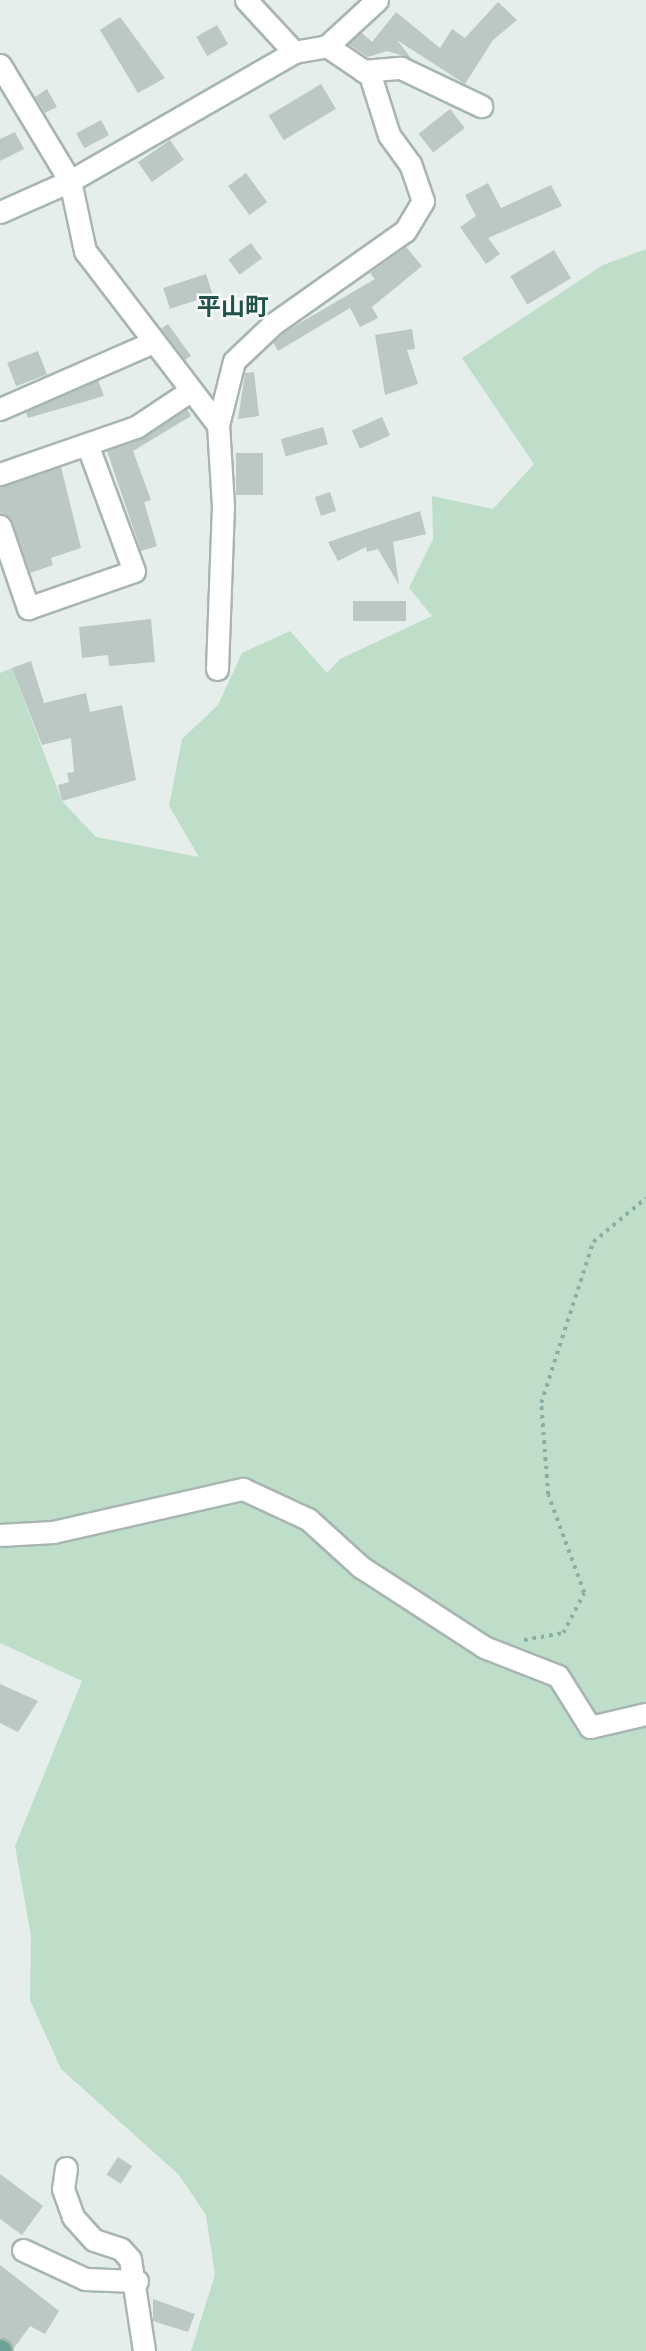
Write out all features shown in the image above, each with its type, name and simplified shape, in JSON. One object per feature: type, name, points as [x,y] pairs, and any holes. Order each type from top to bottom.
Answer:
[{"type":"street","points":[[246,0],[294,52]]},
{"type":"street","points":[[0,212],[70,181],[294,52],[327,46],[377,0]]},
{"type":"street","points":[[217,669],[223,506],[218,425],[234,361],[273,324],[405,231],[423,201],[363,71],[327,46]]},
{"type":"street","points":[[0,65],[70,181],[85,251],[151,343],[218,425]]},
{"type":"street","points":[[363,71],[401,68],[481,106]]},
{"type":"street","points":[[0,408],[151,343]]},
{"type":"street","points":[[0,474],[136,427],[190,391]]},
{"type":"street","points":[[0,526],[28,608],[134,571],[87,444]]},
{"type":"street","points":[[0,1535],[53,1532],[243,1489],[308,1519],[361,1567],[484,1647],[558,1676],[590,1727],[646,1714]]},
{"type":"street","points":[[66,2168],[63,2189],[73,2217],[94,2240],[121,2249],[136,2281],[144,2351]]},
{"type":"street","points":[[23,2250],[85,2278],[136,2281]]},
{"type":"path","points":[[484,1647],[563,1633],[584,1593],[548,1495],[541,1403],[593,1242],[646,1199]]},
{"type":"green space","points":[[646,249],[646,2351],[191,2351],[215,2275],[206,2215],[179,2175],[61,2069],[30,2000],[31,1936],[15,1846],[82,1681],[0,1643],[0,673],[12,668],[62,801],[96,837],[199,857],[169,806],[182,739],[218,705],[242,653],[290,631],[327,673],[340,659],[432,616],[409,588],[433,539],[432,496],[493,509],[534,464],[462,358],[603,265]]},
{"type":"building","points":[[498,2],[517,20],[493,40],[465,84],[397,40],[411,58],[387,51],[368,57],[348,44],[361,32],[372,42],[396,12],[440,48],[452,29],[465,38]]},
{"type":"building","points":[[120,17],[165,78],[138,93],[100,30]]},
{"type":"building","points":[[217,25],[228,44],[207,56],[196,37]]},
{"type":"building","points":[[321,84],[336,109],[284,140],[269,115]]},
{"type":"building","points":[[47,89],[57,107],[45,113],[35,97]]},
{"type":"building","points":[[450,109],[465,128],[433,153],[418,134]]},
{"type":"building","points":[[101,120],[109,135],[84,148],[76,133]]},
{"type":"building","points":[[15,132],[24,149],[0,161],[0,139]]},
{"type":"building","points":[[170,140],[184,160],[152,182],[138,162]]},
{"type":"building","points":[[246,173],[267,202],[249,215],[228,186]]},
{"type":"building","points":[[488,183],[501,208],[551,185],[562,206],[488,238],[500,254],[486,264],[460,227],[476,216],[465,195]]},
{"type":"building","points":[[251,243],[262,258],[240,275],[228,259]]},
{"type":"building","points":[[406,247],[422,266],[372,307],[378,318],[360,327],[350,308],[278,351],[273,342],[281,334],[375,279],[370,273]]},
{"type":"building","points":[[554,250],[571,278],[527,305],[510,276]]},
{"type":"building","points":[[206,274],[213,295],[170,309],[163,288]]},
{"type":"building","points":[[168,324],[191,356],[185,360],[161,329]]},
{"type":"building","points":[[412,329],[415,349],[407,350],[418,384],[385,395],[375,335]]},
{"type":"building","points":[[38,351],[47,374],[16,386],[7,363]]},
{"type":"building","points":[[254,372],[259,416],[238,419],[245,373]]},
{"type":"building","points":[[98,380],[104,396],[28,418],[26,412]]},
{"type":"building","points":[[187,409],[191,416],[133,451],[151,500],[144,502],[157,546],[141,551],[107,451],[143,438]]},
{"type":"building","points":[[382,417],[390,435],[360,449],[352,430]]},
{"type":"building","points":[[323,427],[328,444],[286,456],[281,439]]},
{"type":"building","points":[[236,453],[263,453],[263,495],[236,495]]},
{"type":"building","points":[[61,467],[81,548],[51,558],[53,565],[30,573],[12,522],[0,513],[0,487]]},
{"type":"building","points":[[330,492],[336,511],[321,516],[315,497]]},
{"type":"building","points":[[420,511],[426,534],[393,542],[399,585],[378,549],[367,552],[366,547],[338,561],[328,542]]},
{"type":"building","points":[[353,601],[406,601],[406,621],[353,621]]},
{"type":"building","points":[[151,619],[155,662],[109,666],[108,655],[82,658],[79,627]]},
{"type":"building","points":[[31,661],[44,703],[86,693],[90,712],[122,705],[136,780],[62,801],[58,785],[69,782],[67,773],[74,772],[71,738],[42,745],[12,668]]},
{"type":"building","points":[[0,1684],[38,1701],[18,1732],[0,1723]]},
{"type":"building","points":[[118,2157],[132,2166],[121,2184],[107,2175]]},
{"type":"building","points":[[0,2174],[43,2206],[22,2235],[0,2219]]},
{"type":"building","points":[[0,2265],[59,2311],[45,2334],[30,2326],[14,2348],[0,2337]]},
{"type":"building","points":[[153,2299],[195,2314],[188,2332],[153,2321]]},
{"type":"district","name":"平山町","points":[[233,308]]}]
